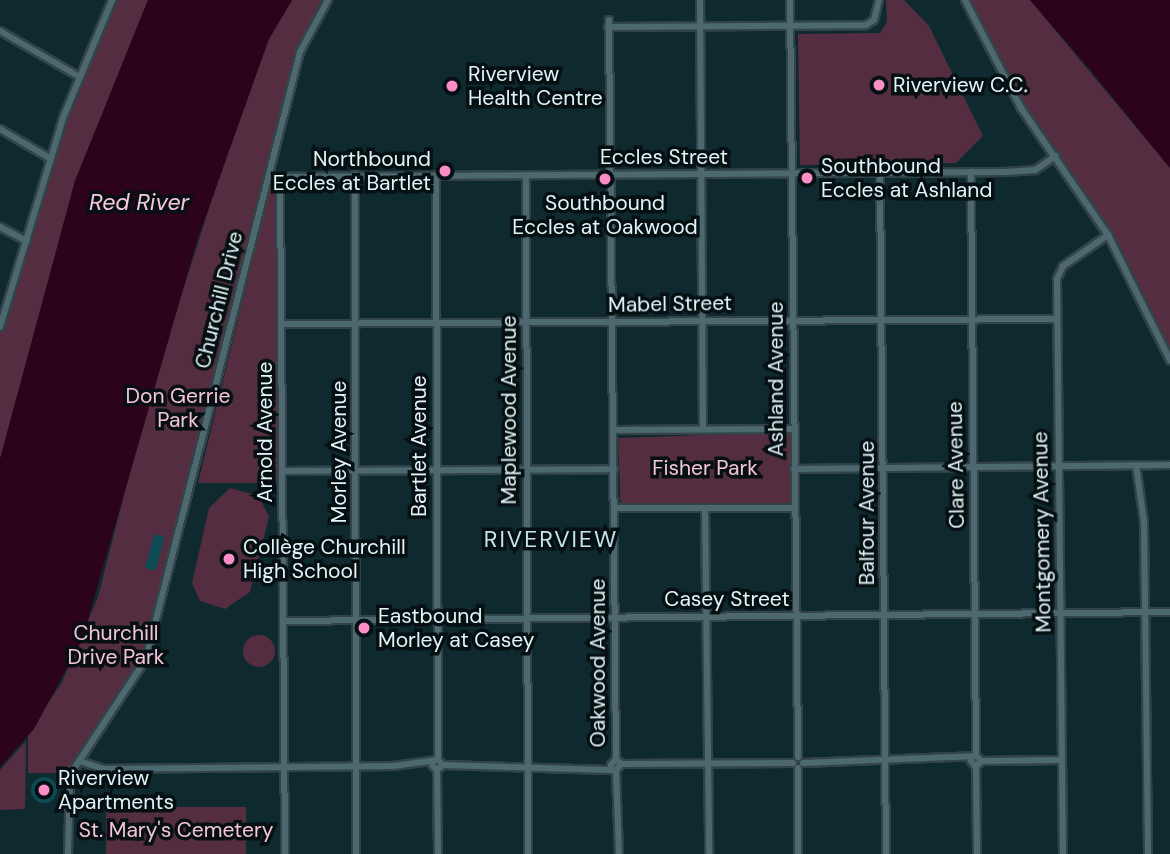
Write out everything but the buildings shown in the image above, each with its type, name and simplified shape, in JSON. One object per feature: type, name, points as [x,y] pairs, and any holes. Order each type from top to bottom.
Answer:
[{"type":"street","points":[[0,325],[78,76],[112,0]]},
{"type":"street","name":"Churchill Drive","points":[[68,854],[68,784],[79,761],[146,659],[300,52],[328,0]]},
{"type":"street","points":[[700,0],[703,429]]},
{"type":"street","name":"Ashland Avenue","points":[[790,0],[798,854]]},
{"type":"street","points":[[700,29],[874,20],[878,0]]},
{"type":"street","points":[[965,0],[1013,95],[1108,235],[1170,360]]},
{"type":"street","name":"Oakwood Avenue","points":[[618,854],[609,23],[700,29]]},
{"type":"street","points":[[0,31],[78,76]]},
{"type":"street","points":[[0,130],[51,159]]},
{"type":"street","name":"Eccles Street","points":[[268,177],[971,172],[1035,170],[1056,156]]},
{"type":"street","name":"Clare Avenue","points":[[971,172],[977,854]]},
{"type":"street","name":"Balfour Avenue","points":[[880,173],[884,320],[886,854]]},
{"type":"street","name":"Morley Avenue","points":[[355,175],[356,854]]},
{"type":"street","name":"Bartlet Avenue","points":[[436,175],[438,854]]},
{"type":"street","name":"Maplewood Avenue","points":[[526,176],[530,765],[528,854]]},
{"type":"street","name":"Arnold Avenue","points":[[280,178],[285,854]]},
{"type":"street","points":[[0,227],[26,241]]},
{"type":"street","name":"Montgomery Avenue","points":[[1063,854],[1057,318],[1060,268],[1108,235]]},
{"type":"street","name":"Mabel Street","points":[[282,324],[1057,318]]},
{"type":"street","points":[[614,430],[794,429]]},
{"type":"street","points":[[1136,465],[1146,612],[1148,854]]},
{"type":"street","points":[[794,469],[1170,465]]},
{"type":"street","points":[[284,471],[614,469]]},
{"type":"street","points":[[615,508],[794,508]]},
{"type":"street","points":[[705,508],[709,854]]},
{"type":"street","name":"Casey Street","points":[[283,621],[1170,612]]},
{"type":"street","points":[[79,761],[93,769],[1062,760]]},
{"type":"green space","points":[[112,0],[148,0],[75,181],[0,459],[0,327],[78,76]]},
{"type":"green space","name":"Churchill Drive Park","points":[[292,0],[328,0],[300,52],[146,659],[71,773],[28,773],[28,734],[62,682],[98,597],[150,393],[237,121],[269,39]]},
{"type":"green space","name":"Riverview C.C.","points":[[886,0],[904,0],[929,26],[983,136],[956,163],[800,165],[798,34],[880,33],[887,22]]},
{"type":"green space","points":[[965,0],[1030,0],[1170,168],[1170,360],[1127,269],[1021,108]]},
{"type":"green space","points":[[270,189],[278,189],[277,483],[198,483]]},
{"type":"green space","name":"Fisher Park","points":[[790,432],[793,505],[621,511],[618,438]]},
{"type":"green space","points":[[230,488],[259,496],[269,517],[250,592],[225,609],[200,601],[192,583],[209,508]]},
{"type":"green space","points":[[259,635],[271,639],[275,651],[271,663],[259,667],[247,663],[243,651],[247,639]]},
{"type":"green space","points":[[26,741],[25,809],[0,810],[0,770]]},
{"type":"green space","name":"St. Mary's Cemetery","points":[[106,807],[246,807],[246,854],[106,854]]},
{"type":"water","name":"Red River","points":[[148,0],[292,0],[269,39],[197,241],[82,640],[34,729],[0,767],[0,459],[75,181]]},
{"type":"water","points":[[1030,0],[1170,0],[1170,168],[1092,72]]},
{"type":"place","name":"Riverview C.C.","points":[[879,85]]},
{"type":"place","name":"Riverview Health Centre","points":[[452,86]]},
{"type":"place","name":"Northbound Eccles at Bartlet","points":[[445,171]]},
{"type":"place","name":"Southbound Eccles at Ashland","points":[[807,178]]},
{"type":"place","name":"Southbound Eccles at Oakwood","points":[[605,179]]},
{"type":"place","name":"Collège Churchill High School","points":[[229,559]]},
{"type":"place","name":"Eastbound Morley at Casey","points":[[364,628]]},
{"type":"place","name":"Riverview Apartments","points":[[44,790]]},
{"type":"district","name":"RIVERVIEW","points":[[551,539]]},
{"type":"park label","name":"Don Gerrie Park","points":[[178,408]]}]
